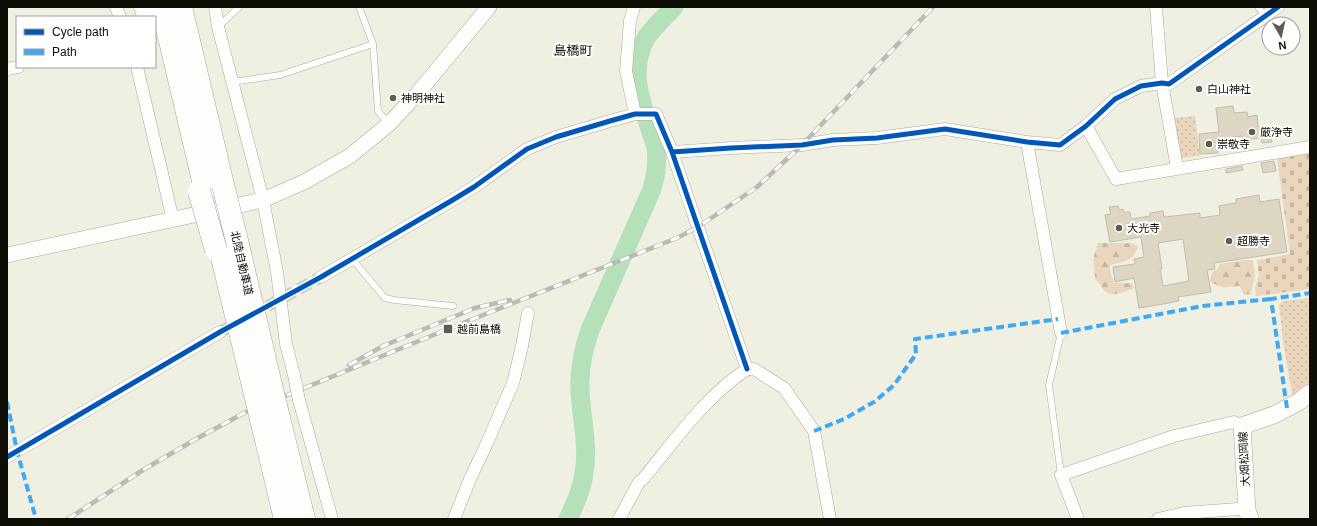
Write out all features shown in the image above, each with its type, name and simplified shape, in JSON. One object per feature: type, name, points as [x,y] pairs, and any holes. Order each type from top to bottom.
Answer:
[{"type":"highway","name":"北陸自動車道","points":[[162,7],[224,248],[270,417],[304,519]]},
{"type":"highway","name":"北陸自動車道","points":[[181,7],[209,188]]},
{"type":"highway","points":[[156,40],[209,188]]},
{"type":"highway","name":"北陸自動車道","points":[[224,248],[234,308],[263,388]]},
{"type":"highway","name":"北陸自動車道","points":[[270,417],[285,519]]},
{"type":"main road","name":"大畑松岡線","points":[[1248,514],[1242,426],[1276,414],[1300,401],[1310,393]]},
{"type":"street","points":[[214,7],[263,200],[277,272],[286,344],[332,519]]},
{"type":"street","points":[[7,255],[263,200],[304,182],[350,156],[389,124],[417,94],[489,7]]},
{"type":"street","points":[[634,7],[630,21],[626,71],[642,114]]},
{"type":"street","points":[[1156,7],[1162,83],[1177,168]]},
{"type":"street","points":[[672,152],[802,145],[833,140],[877,138],[944,129],[1027,142],[1060,145],[1086,126],[1114,99],[1141,86],[1162,83],[1169,84],[1262,11],[1278,7]]},
{"type":"street","points":[[137,68],[173,220]]},
{"type":"street","points":[[321,277],[457,198],[528,149],[556,137],[642,114],[656,114],[672,152],[747,369]]},
{"type":"street","points":[[1086,126],[1116,179],[1310,147]]},
{"type":"street","points":[[1027,142],[1061,333]]},
{"type":"street","points":[[454,519],[513,383],[528,313]]},
{"type":"street","points":[[7,457],[220,332]]},
{"type":"street","points":[[619,519],[639,482],[696,413],[737,376],[747,369],[754,369],[784,388],[814,431],[830,519]]},
{"type":"street","points":[[1078,519],[1061,475],[1174,436],[1234,422],[1242,426]]},
{"type":"street","points":[[1158,519],[1184,513],[1238,509],[1248,514]]},
{"type":"lane","points":[[218,27],[239,7]]},
{"type":"lane","points":[[359,7],[373,44],[378,111],[389,124]]},
{"type":"lane","points":[[233,82],[280,75],[373,44]]},
{"type":"lane","points":[[352,259],[385,298],[453,306]]},
{"type":"lane","points":[[1061,333],[1049,385],[1061,475]]},
{"type":"green space","points":[[1195,116],[1200,156],[1179,158],[1173,118]]},
{"type":"green space","points":[[1310,151],[1310,289],[1256,296],[1255,288],[1259,275],[1257,260],[1290,254],[1277,158]]},
{"type":"green space","points":[[1098,243],[1131,243],[1138,246],[1131,258],[1110,265],[1110,271],[1114,283],[1132,283],[1134,288],[1111,294],[1104,290],[1095,280],[1094,254]]},
{"type":"green space","points":[[1253,260],[1255,274],[1251,294],[1244,295],[1240,286],[1222,287],[1210,281],[1213,271],[1217,270],[1220,264]]},
{"type":"green space","points":[[1310,298],[1310,387],[1293,399],[1283,341],[1279,305],[1283,301]]},
{"type":"building","points":[[1233,106],[1234,113],[1247,112],[1248,117],[1257,115],[1258,127],[1269,125],[1272,142],[1262,143],[1261,138],[1243,140],[1242,136],[1220,139],[1220,146],[1217,146],[1218,153],[1200,154],[1199,134],[1219,132],[1216,108]]},
{"type":"building","points":[[1274,161],[1276,171],[1263,173],[1261,163]]},
{"type":"building","points":[[1242,166],[1243,170],[1226,173],[1226,169]]},
{"type":"building","points":[[1259,195],[1260,202],[1279,199],[1287,252],[1214,263],[1215,269],[1207,270],[1211,292],[1178,297],[1179,301],[1163,304],[1139,308],[1134,278],[1115,282],[1113,267],[1135,264],[1134,259],[1144,257],[1141,237],[1110,242],[1105,215],[1111,214],[1109,207],[1118,206],[1119,210],[1123,209],[1124,212],[1130,212],[1131,219],[1150,216],[1150,213],[1163,211],[1164,217],[1200,213],[1200,218],[1220,215],[1219,206],[1236,203],[1236,199]],"holes":[[[1183,239],[1189,281],[1163,286],[1158,243]]]},
{"type":"waterway","points":[[568,519],[580,491],[585,463],[586,452],[580,382],[585,345],[590,330],[652,189],[656,173],[656,147],[639,93],[637,72],[640,51],[647,36],[674,7]]},
{"type":"tunnel","points":[[220,332],[321,277]]},
{"type":"railway","points":[[68,519],[143,470],[246,412],[448,329],[677,238],[698,227],[757,187],[802,145],[933,7]]},
{"type":"railway","points":[[349,365],[383,346],[475,308],[510,300]]},
{"type":"marked path","points":[[1287,408],[1271,299],[1310,293]]},
{"type":"marked path","points":[[1061,333],[1202,306],[1271,299]]},
{"type":"marked path","points":[[814,431],[844,419],[874,402],[894,385],[916,354],[915,339],[1058,319]]},
{"type":"marked path","points":[[7,402],[17,451],[36,519]]},
{"type":"cycle path","points":[[672,152],[802,145],[833,140],[877,138],[945,129],[1027,142],[1060,145],[1086,126],[1115,99],[1141,86],[1162,83],[1169,84],[1278,7]]},
{"type":"cycle path","points":[[7,457],[220,332],[321,277],[451,201],[474,187],[527,149],[556,137],[635,114],[656,114],[672,152],[747,369]]},
{"type":"place","name":"白山神社","points":[[1199,89]]},
{"type":"place","name":"神明神社","points":[[393,98]]},
{"type":"place","name":"厳浄寺","points":[[1252,132]]},
{"type":"place","name":"崇敬寺","points":[[1209,144]]},
{"type":"place","name":"大光寺","points":[[1119,228]]},
{"type":"place","name":"超勝寺","points":[[1229,241]]},
{"type":"place","name":"越前島橋","points":[[448,329]]},
{"type":"district","name":"島橋町","points":[[573,50]]}]
